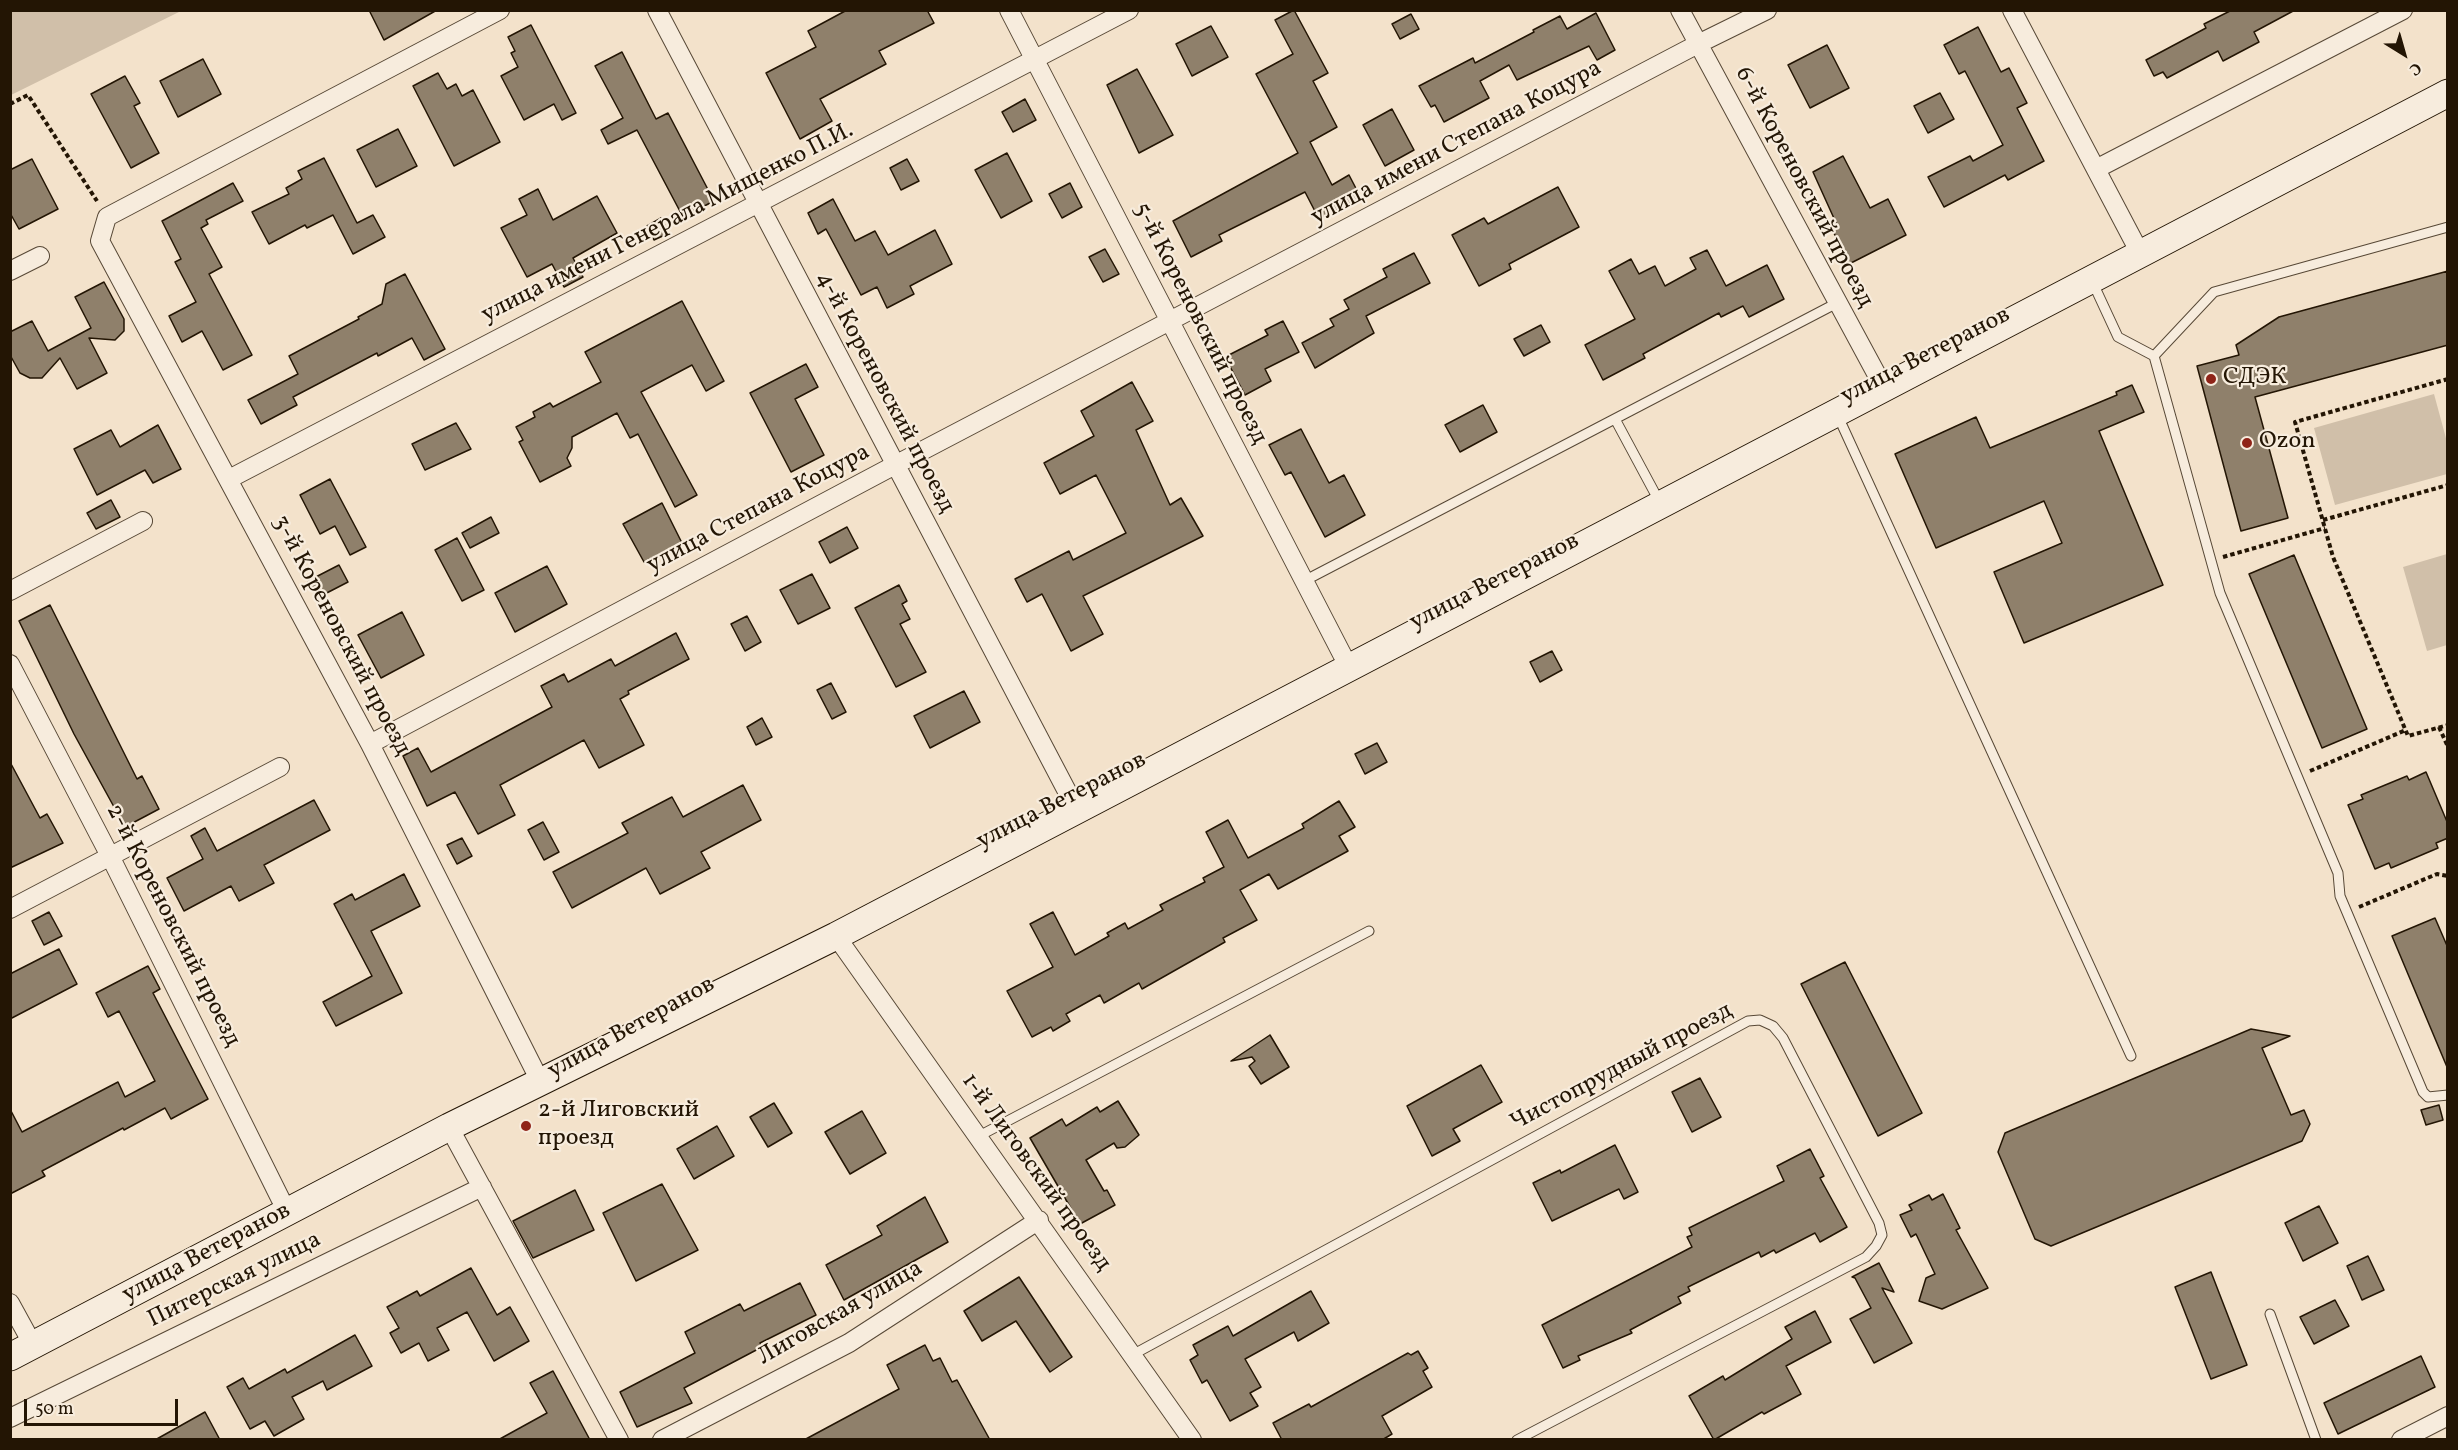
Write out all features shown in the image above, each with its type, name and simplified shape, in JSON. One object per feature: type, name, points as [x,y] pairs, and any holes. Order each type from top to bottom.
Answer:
[{"type":"street","points":[[107,217],[500,10]]},
{"type":"street","name":"4-й Кореновский проезд","points":[[657,10],[1070,797]]},
{"type":"street","name":"5-й Кореновский проезд","points":[[1009,10],[1345,660]]},
{"type":"street","name":"улица имени Генерала Мищенко П.И.","points":[[229,479],[759,205],[1129,10]]},
{"type":"street","name":"6-й Кореновский проезд","points":[[1680,10],[1882,384]]},
{"type":"street","name":"улица имени Степана Коцура","points":[[1171,321],[1767,10]]},
{"type":"street","points":[[2012,10],[2139,252]]},
{"type":"street","points":[[2096,169],[2403,10]]},
{"type":"street","name":"улица Ветеранов","points":[[22,1351],[449,1127],[836,936],[1837,412],[1882,384],[2092,280],[2448,78]]},
{"type":"street","name":"улица Ветеранов","points":[[540,1081],[564,1061],[1070,797],[1345,660],[2448,93]]},
{"type":"street","name":"3-й Кореновский проезд","points":[[107,217],[100,241],[370,744],[540,1081]]},
{"type":"street","points":[[10,271],[40,256]]},
{"type":"street","name":"улица Степана Коцура","points":[[370,744],[1171,321]]},
{"type":"street","points":[[10,591],[143,521]]},
{"type":"street","name":"2-й Кореновский проезд","points":[[10,664],[110,856],[287,1212]]},
{"type":"street","points":[[10,909],[280,767]]},
{"type":"street","name":"1-й Лиговский проезд","points":[[836,936],[1134,1354],[1192,1440]]},
{"type":"street","points":[[449,1127],[619,1440]]},
{"type":"street","name":"Питерская улица","points":[[10,1418],[482,1186]]},
{"type":"street","name":"Лиговская улица","points":[[662,1440],[849,1343],[1039,1220]]},
{"type":"street","points":[[10,1303],[22,1351]]},
{"type":"street","points":[[2401,1440],[2448,1416]]},
{"type":"lane","points":[[2154,356],[2214,292],[2448,227]]},
{"type":"lane","points":[[2092,280],[2118,337],[2154,356],[2220,593],[2338,873],[2340,896],[2422,1092],[2428,1097],[2448,1095]]},
{"type":"lane","points":[[1304,581],[1837,303]]},
{"type":"lane","points":[[1837,412],[2131,1056]]},
{"type":"lane","points":[[1615,419],[1658,499]]},
{"type":"lane","points":[[979,1136],[1369,932]]},
{"type":"lane","name":"Чистопрудный проезд","points":[[1134,1354],[1748,1021],[1760,1020],[1773,1026],[1783,1038],[1879,1223],[1882,1235],[1876,1246],[1866,1257],[1517,1440]]},
{"type":"lane","points":[[2270,1314],[2316,1440]]},
{"type":"path","points":[[10,104],[28,95],[107,217]]},
{"type":"path","points":[[2448,379],[2295,422],[2333,557],[2408,736],[2448,725]]},
{"type":"path","points":[[2322,520],[2448,485]]},
{"type":"path","points":[[2211,560],[2325,528]]},
{"type":"path","points":[[2439,728],[2448,747]]},
{"type":"path","points":[[2297,776],[2406,730]]},
{"type":"path","points":[[2347,912],[2437,874],[2448,876]]},
{"type":"shaded area","points":[[11,10],[181,10],[181,11],[11,95]]},
{"type":"shaded area","points":[[2434,394],[2447,442],[2447,474],[2335,505],[2314,428]]},
{"type":"shaded area","points":[[2447,554],[2447,645],[2427,651],[2403,567]]},
{"type":"building","points":[[369,10],[437,10],[384,40]]},
{"type":"building","points":[[847,10],[927,10],[934,23],[879,51],[886,64],[820,99],[832,121],[800,139],[766,73],[816,47],[808,31]]},
{"type":"building","points":[[1294,10],[1328,73],[1313,81],[1337,127],[1310,142],[1332,185],[1349,175],[1361,198],[1319,219],[1305,192],[1219,235],[1222,241],[1191,257],[1173,221],[1298,153],[1256,74],[1293,54],[1275,20]]},
{"type":"building","points":[[2232,10],[2295,10],[2254,32],[2259,42],[2223,61],[2218,51],[2167,78],[2163,72],[2154,76],[2146,60],[2206,28],[2204,24]]},
{"type":"building","points":[[1596,13],[1615,50],[1597,60],[1589,46],[1517,80],[1509,65],[1480,81],[1489,98],[1444,122],[1435,105],[1431,107],[1419,86],[1473,58],[1475,63],[1560,16],[1567,29]]},
{"type":"building","points":[[1411,14],[1419,29],[1400,39],[1392,24]]},
{"type":"building","points":[[531,25],[576,113],[562,120],[554,104],[524,120],[501,76],[518,67],[511,53],[515,51],[508,37]]},
{"type":"building","points":[[1211,26],[1228,57],[1192,76],[1176,44]]},
{"type":"building","points":[[1978,27],[2001,72],[2009,68],[2027,103],[2017,108],[2044,161],[2008,180],[2005,175],[1944,207],[1928,177],[1970,156],[1973,161],[2003,145],[1965,71],[1959,74],[1944,45]]},
{"type":"building","points":[[1827,45],[1849,88],[1810,108],[1788,65]]},
{"type":"building","points":[[622,52],[656,119],[668,113],[714,201],[683,217],[637,130],[608,144],[601,130],[623,118],[595,66]]},
{"type":"building","points":[[203,59],[221,94],[178,117],[160,81]]},
{"type":"building","points":[[1137,69],[1173,135],[1139,153],[1107,85]]},
{"type":"building","points":[[438,73],[447,89],[456,84],[462,96],[473,90],[500,142],[454,166],[413,86]]},
{"type":"building","points":[[125,76],[140,103],[134,106],[159,153],[131,168],[91,94]]},
{"type":"building","points":[[1940,93],[1954,119],[1928,133],[1914,106]]},
{"type":"building","points":[[1025,99],[1036,120],[1013,132],[1002,112]]},
{"type":"building","points":[[1392,109],[1414,150],[1385,166],[1363,125]]},
{"type":"building","points":[[398,129],[417,166],[376,187],[357,150]]},
{"type":"building","points":[[1007,153],[1032,201],[1001,218],[975,170]]},
{"type":"building","points":[[1843,156],[1870,208],[1888,199],[1906,235],[1849,264],[1831,227],[1837,225],[1813,172]]},
{"type":"building","points":[[324,158],[357,223],[373,215],[385,237],[353,254],[333,215],[307,228],[305,225],[269,244],[252,212],[289,194],[286,188],[302,179],[298,171]]},
{"type":"building","points":[[32,159],[58,209],[19,229],[10,213],[10,170]]},
{"type":"building","points":[[907,159],[919,181],[901,190],[890,168]]},
{"type":"building","points":[[233,183],[243,201],[206,220],[208,224],[201,228],[222,267],[209,274],[252,355],[223,370],[202,331],[182,342],[169,316],[196,302],[175,262],[181,259],[162,221]]},
{"type":"building","points":[[1070,183],[1082,207],[1062,218],[1049,194]]},
{"type":"building","points":[[1558,187],[1579,227],[1509,264],[1511,269],[1479,286],[1452,235],[1484,218],[1488,224]]},
{"type":"building","points":[[538,189],[553,220],[597,196],[617,233],[573,258],[583,277],[564,287],[552,264],[527,277],[501,228],[527,215],[519,199]]},
{"type":"building","points":[[833,199],[855,241],[875,231],[888,255],[935,230],[952,264],[910,286],[914,294],[887,308],[877,287],[861,295],[826,229],[818,234],[808,213]]},
{"type":"building","points":[[661,218],[669,233],[654,240],[647,226]]},
{"type":"building","points":[[1105,249],[1119,274],[1103,282],[1089,257]]},
{"type":"building","points":[[1707,250],[1726,286],[1767,265],[1784,299],[1749,317],[1743,306],[1721,317],[1719,313],[1643,354],[1645,358],[1603,380],[1585,345],[1635,319],[1609,271],[1631,259],[1639,274],[1655,266],[1665,286],[1696,269],[1690,258]]},
{"type":"building","points":[[1414,253],[1430,283],[1366,316],[1374,333],[1315,368],[1302,343],[1334,326],[1330,319],[1349,309],[1344,300],[1387,277],[1383,269]]},
{"type":"building","points":[[2448,271],[2448,345],[2255,397],[2288,518],[2241,531],[2197,366],[2239,355],[2236,345],[2279,317]]},
{"type":"building","points":[[405,274],[445,349],[424,360],[412,338],[378,356],[377,353],[293,397],[297,405],[261,424],[248,400],[298,374],[289,356],[359,319],[358,317],[382,304],[386,284]]},
{"type":"building","points":[[104,282],[124,319],[124,331],[115,340],[89,338],[107,373],[77,389],[60,358],[42,378],[30,378],[20,373],[10,355],[10,332],[32,321],[48,351],[91,328],[75,297]]},
{"type":"building","points":[[682,301],[724,381],[706,391],[692,365],[641,392],[697,495],[675,507],[638,434],[630,438],[617,413],[572,437],[572,448],[567,458],[571,466],[540,482],[519,442],[523,440],[516,427],[535,417],[533,412],[550,403],[553,407],[601,382],[585,352]]},
{"type":"building","points":[[1283,321],[1299,352],[1265,369],[1271,381],[1245,395],[1225,357],[1268,335],[1265,330]]},
{"type":"building","points":[[1541,325],[1550,342],[1524,356],[1514,339]]},
{"type":"building","points":[[806,364],[818,387],[795,399],[824,455],[791,472],[750,393]]},
{"type":"building","points":[[1132,382],[1153,421],[1136,430],[1170,505],[1181,498],[1203,536],[1083,596],[1103,634],[1071,651],[1042,594],[1027,602],[1015,579],[1069,551],[1073,560],[1126,533],[1096,475],[1060,494],[1044,463],[1094,436],[1081,411]]},
{"type":"building","points":[[2132,385],[2144,412],[2099,431],[2163,585],[2024,643],[1994,572],[2062,543],[2044,501],[1936,548],[1895,454],[1976,417],[1990,448],[2117,395],[2116,392]]},
{"type":"building","points":[[1483,405],[1497,432],[1460,452],[1445,425]]},
{"type":"building","points":[[456,423],[471,449],[425,470],[412,444]]},
{"type":"building","points":[[158,425],[181,469],[153,483],[145,470],[97,495],[74,449],[111,430],[120,447]]},
{"type":"building","points":[[1301,429],[1329,483],[1344,475],[1365,515],[1325,537],[1291,472],[1285,475],[1269,445]]},
{"type":"building","points":[[330,479],[366,547],[350,555],[335,526],[320,534],[300,495]]},
{"type":"building","points":[[111,500],[120,517],[96,529],[87,513]]},
{"type":"building","points":[[662,503],[682,543],[644,562],[623,524]]},
{"type":"building","points":[[491,517],[499,533],[470,548],[462,533]]},
{"type":"building","points":[[847,527],[858,548],[830,563],[819,542]]},
{"type":"building","points":[[457,538],[484,590],[462,601],[435,550]]},
{"type":"building","points":[[2294,555],[2367,729],[2322,748],[2249,574]]},
{"type":"building","points":[[339,565],[348,582],[317,598],[308,581]]},
{"type":"building","points":[[547,566],[567,604],[515,632],[495,593]]},
{"type":"building","points":[[812,574],[830,608],[798,624],[780,590]]},
{"type":"building","points":[[899,585],[907,601],[902,604],[910,619],[900,624],[926,672],[896,687],[855,608]]},
{"type":"building","points":[[50,605],[137,779],[142,776],[159,809],[125,827],[74,734],[19,621]]},
{"type":"building","points":[[402,612],[424,655],[381,678],[358,635]]},
{"type":"building","points":[[747,616],[761,642],[745,651],[731,624]]},
{"type":"building","points":[[676,633],[689,659],[628,691],[629,694],[620,699],[644,745],[599,768],[584,740],[500,785],[515,815],[478,834],[455,792],[427,806],[403,756],[418,748],[431,772],[552,707],[541,686],[564,674],[568,682],[611,659],[615,666]]},
{"type":"building","points":[[1552,651],[1562,670],[1540,682],[1530,662]]},
{"type":"building","points":[[831,683],[846,712],[832,719],[817,690]]},
{"type":"building","points":[[964,691],[980,722],[930,748],[914,716]]},
{"type":"building","points":[[762,718],[772,737],[756,745],[747,727]]},
{"type":"building","points":[[1377,743],[1387,762],[1365,774],[1355,754]]},
{"type":"building","points":[[10,762],[40,818],[47,814],[63,843],[10,868]]},
{"type":"building","points":[[2426,772],[2448,824],[2448,838],[2436,843],[2438,848],[2391,868],[2389,863],[2375,869],[2348,805],[2363,799],[2361,795],[2407,776],[2409,780]]},
{"type":"building","points":[[743,785],[761,820],[701,852],[710,868],[660,894],[646,868],[572,908],[553,872],[628,833],[622,823],[672,797],[683,817]]},
{"type":"building","points":[[314,800],[330,830],[264,865],[274,883],[239,901],[231,886],[184,911],[167,878],[203,859],[191,836],[205,828],[217,851]]},
{"type":"building","points":[[1339,801],[1355,827],[1339,836],[1348,851],[1278,889],[1269,874],[1240,890],[1257,920],[1223,938],[1225,942],[1142,989],[1139,983],[1104,1003],[1100,995],[1066,1014],[1070,1021],[1053,1031],[1051,1027],[1032,1037],[1007,991],[1053,967],[1030,924],[1053,912],[1075,955],[1109,936],[1107,933],[1125,923],[1128,929],[1163,910],[1160,905],[1205,882],[1203,878],[1224,867],[1206,832],[1228,820],[1248,858],[1304,828],[1302,824]]},
{"type":"building","points":[[543,822],[559,852],[544,860],[528,830]]},
{"type":"building","points":[[462,838],[472,856],[457,864],[447,845]]},
{"type":"building","points":[[404,874],[420,906],[371,931],[402,993],[336,1026],[323,1002],[372,976],[334,904],[352,894],[355,900]]},
{"type":"building","points":[[49,912],[62,936],[44,945],[32,921]]},
{"type":"building","points":[[2435,918],[2448,948],[2447,1067],[2392,936]]},
{"type":"building","points":[[59,949],[77,984],[10,1019],[10,974]]},
{"type":"building","points":[[1845,962],[1922,1113],[1878,1136],[1801,984]]},
{"type":"building","points":[[148,966],[160,989],[153,993],[208,1099],[171,1119],[165,1108],[124,1130],[123,1128],[42,1171],[45,1176],[10,1194],[10,1109],[22,1132],[118,1082],[125,1097],[155,1081],[119,1011],[108,1017],[96,993]]},
{"type":"building","points":[[2251,1029],[2290,1036],[2262,1048],[2291,1115],[2304,1110],[2310,1124],[2302,1141],[2051,1246],[2035,1239],[1998,1152],[2005,1133]]},
{"type":"building","points":[[1270,1035],[1289,1067],[1261,1084],[1249,1066],[1255,1061],[1252,1057],[1231,1061]]},
{"type":"building","points":[[1481,1065],[1502,1102],[1453,1129],[1460,1141],[1432,1156],[1407,1106]]},
{"type":"building","points":[[1700,1078],[1721,1117],[1692,1132],[1672,1092]]},
{"type":"building","points":[[1118,1101],[1139,1135],[1125,1147],[1117,1148],[1114,1143],[1086,1160],[1115,1205],[1080,1224],[1030,1138],[1062,1119],[1066,1126],[1097,1107],[1100,1112]]},
{"type":"building","points":[[774,1103],[792,1133],[768,1147],[750,1117]]},
{"type":"building","points":[[2439,1105],[2443,1120],[2426,1125],[2421,1110]]},
{"type":"building","points":[[862,1111],[886,1153],[850,1174],[825,1132]]},
{"type":"building","points":[[717,1126],[734,1156],[694,1179],[677,1149]]},
{"type":"building","points":[[1615,1145],[1638,1192],[1624,1199],[1619,1189],[1552,1221],[1533,1183],[1560,1170],[1561,1173]]},
{"type":"building","points":[[1810,1149],[1824,1176],[1820,1178],[1847,1227],[1820,1242],[1815,1233],[1776,1253],[1774,1250],[1761,1257],[1759,1252],[1688,1287],[1690,1291],[1678,1297],[1681,1303],[1630,1330],[1632,1333],[1578,1356],[1580,1360],[1563,1368],[1542,1325],[1692,1247],[1687,1237],[1692,1235],[1689,1228],[1784,1181],[1777,1166]]},
{"type":"building","points":[[662,1184],[698,1250],[636,1281],[603,1213]]},
{"type":"building","points":[[575,1190],[594,1230],[533,1258],[513,1221]]},
{"type":"building","points":[[1943,1194],[1960,1228],[1956,1230],[1988,1288],[1942,1309],[1919,1301],[1926,1278],[1935,1274],[1916,1234],[1911,1237],[1900,1215],[1912,1210],[1909,1205],[1929,1195],[1932,1200]]},
{"type":"building","points":[[925,1197],[948,1242],[844,1300],[826,1265],[882,1235],[877,1226]]},
{"type":"building","points":[[2319,1206],[2338,1243],[2303,1261],[2285,1223]]},
{"type":"building","points":[[2368,1256],[2384,1290],[2362,1300],[2347,1266]]},
{"type":"building","points":[[1879,1263],[1894,1292],[1882,1288],[1912,1343],[1874,1363],[1850,1319],[1871,1308],[1855,1278],[1852,1277]]},
{"type":"building","points":[[471,1268],[497,1315],[510,1307],[529,1341],[494,1361],[467,1312],[437,1328],[449,1350],[428,1361],[419,1343],[401,1353],[390,1333],[399,1328],[387,1307],[417,1291],[420,1296]]},
{"type":"building","points":[[2211,1272],[2247,1365],[2211,1379],[2175,1287]]},
{"type":"building","points":[[1019,1277],[1072,1357],[1050,1372],[1016,1321],[982,1341],[964,1311]]},
{"type":"building","points":[[800,1283],[816,1315],[760,1343],[762,1347],[684,1388],[692,1403],[637,1427],[620,1392],[695,1353],[685,1332],[740,1304],[744,1311]]},
{"type":"building","points":[[1311,1291],[1329,1323],[1298,1341],[1294,1332],[1245,1359],[1261,1387],[1250,1393],[1258,1406],[1230,1421],[1207,1380],[1202,1383],[1190,1360],[1198,1355],[1193,1345],[1228,1326],[1233,1336]]},
{"type":"building","points":[[2335,1300],[2349,1326],[2314,1344],[2300,1317]]},
{"type":"building","points":[[1815,1311],[1831,1342],[1786,1366],[1801,1394],[1764,1414],[1762,1412],[1714,1440],[1689,1396],[1723,1376],[1725,1380],[1792,1339],[1785,1327]]},
{"type":"building","points":[[355,1335],[372,1366],[327,1390],[323,1381],[292,1397],[304,1419],[274,1436],[265,1421],[250,1429],[227,1387],[243,1378],[249,1389],[285,1369],[287,1373]]},
{"type":"building","points":[[925,1345],[933,1361],[940,1358],[952,1382],[957,1380],[990,1440],[804,1440],[899,1389],[887,1365]]},
{"type":"building","points":[[1418,1351],[1428,1368],[1423,1371],[1432,1387],[1382,1416],[1392,1434],[1382,1440],[1282,1440],[1273,1423],[1309,1404],[1311,1407],[1408,1353],[1411,1355]]},
{"type":"building","points":[[2421,1356],[2435,1387],[2338,1434],[2324,1403]]},
{"type":"building","points":[[553,1371],[590,1440],[498,1440],[547,1413],[530,1383]]},
{"type":"building","points":[[205,1412],[220,1440],[155,1440]]},
{"type":"place","name":"СДЭК","points":[[2211,379]]},
{"type":"place","name":"Ozon","points":[[2247,443]]},
{"type":"place","name":"2-й Лиговский проезд","points":[[526,1126]]}]
